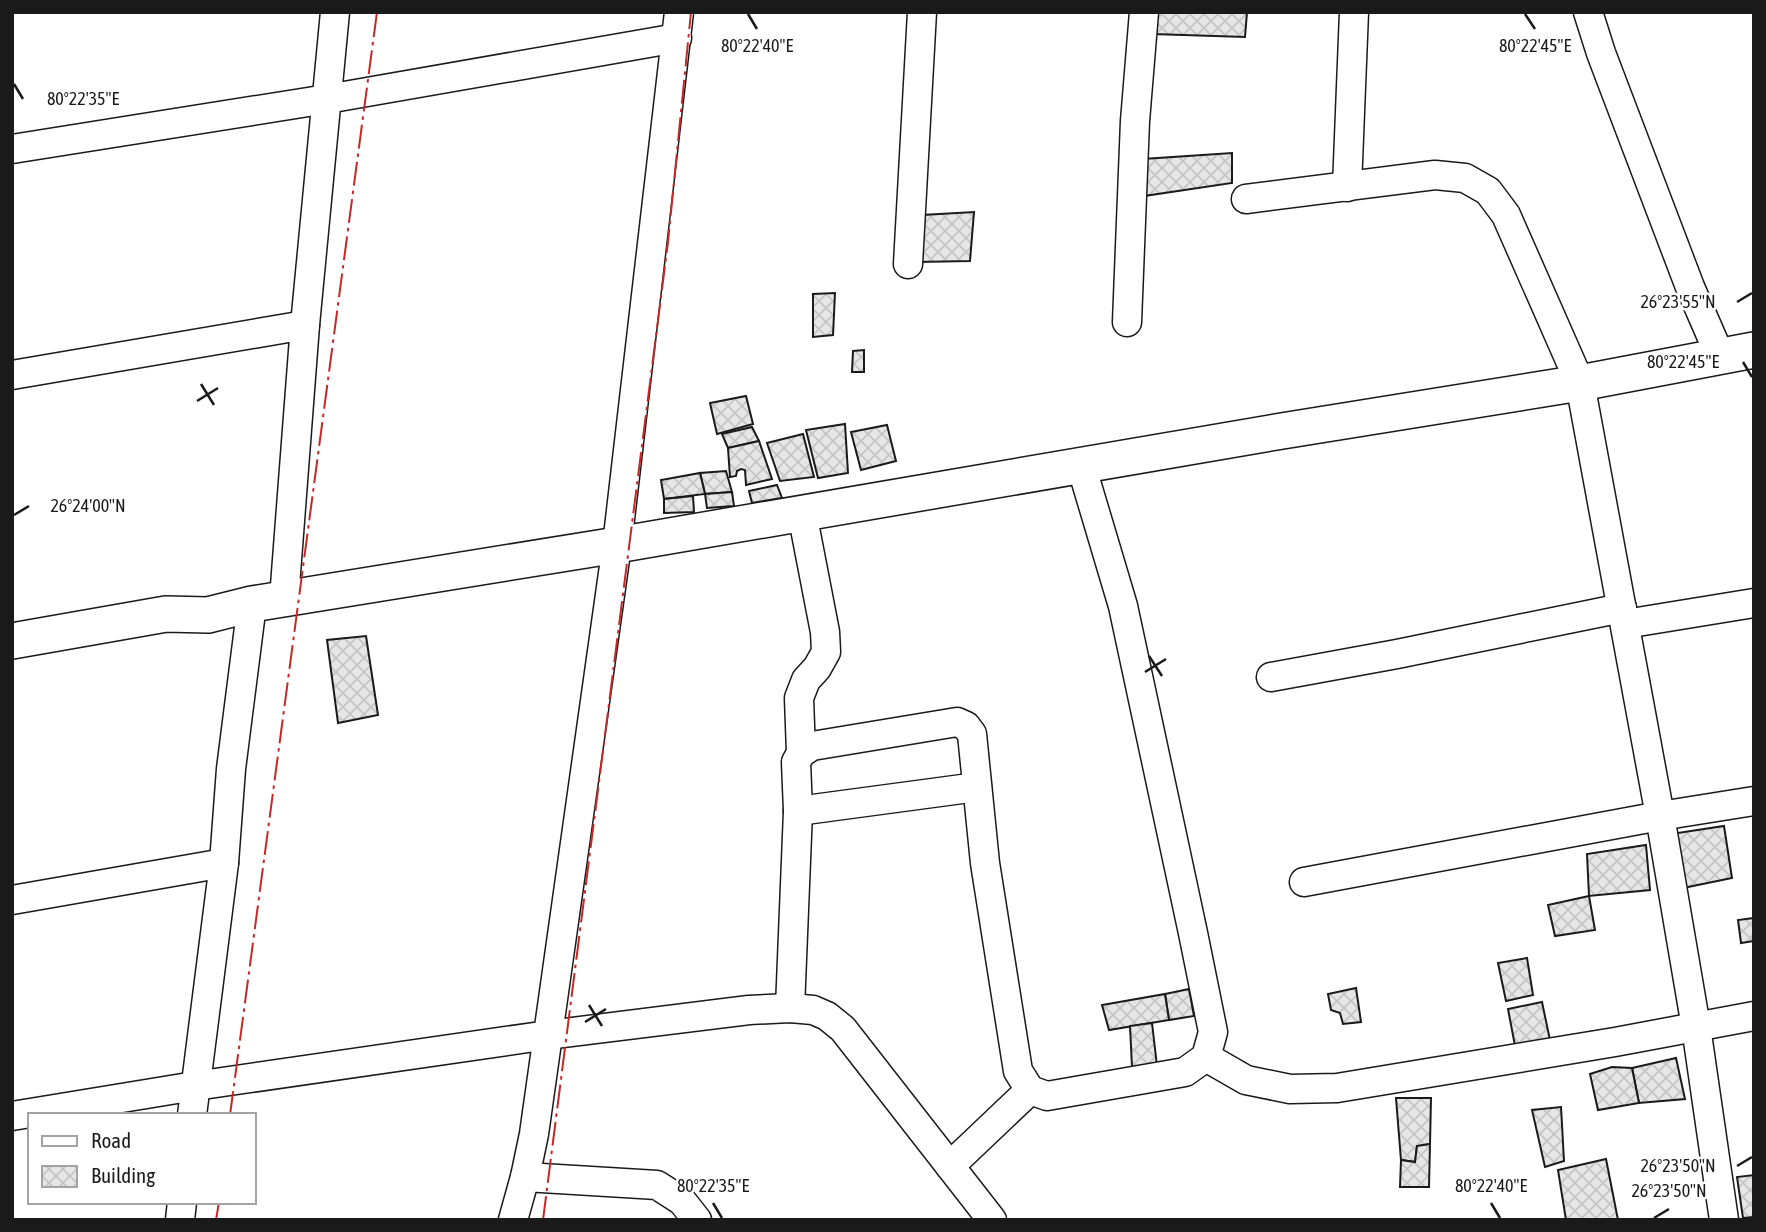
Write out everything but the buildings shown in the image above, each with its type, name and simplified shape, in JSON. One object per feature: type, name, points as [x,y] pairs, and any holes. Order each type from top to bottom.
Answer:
[{"type":"street","points":[[192,1113],[224,863],[231,769],[268,602],[304,325],[335,12]]},
{"type":"street","points":[[908,264],[922,12]]},
{"type":"street","points":[[1128,322],[1135,121],[1144,12]]},
{"type":"street","points":[[1347,187],[1354,12]]},
{"type":"street","points":[[1588,12],[1690,288],[1720,356]]},
{"type":"street","points":[[12,149],[327,99],[678,25],[617,545],[534,1134],[513,1220]]},
{"type":"street","points":[[1245,199],[1435,175],[1465,178],[1488,191],[1506,215],[1580,383],[1660,816],[1696,1027],[1724,1220]]},
{"type":"street","points":[[12,375],[304,325]]},
{"type":"street","points":[[12,640],[166,614],[208,615],[268,602],[1580,383],[1754,350]]},
{"type":"street","points":[[790,1007],[797,811],[796,762],[801,753],[811,746],[957,722],[966,726],[972,734],[985,863],[1018,1070],[1030,1090],[1047,1097],[1185,1072],[1206,1057],[1213,1032],[1193,933],[1123,606],[1081,465]]},
{"type":"street","points":[[801,753],[799,698],[806,680],[826,652],[825,632],[802,513]]},
{"type":"street","points":[[1271,677],[1623,616],[1754,603]]},
{"type":"street","points":[[12,664],[180,636],[208,615]]},
{"type":"street","points":[[797,811],[977,787]]},
{"type":"street","points":[[1304,882],[1754,801]]},
{"type":"street","points":[[12,900],[224,863]]},
{"type":"street","points":[[30,1113],[195,1086],[548,1035],[790,1007],[813,1010],[827,1016],[843,1029],[992,1220]]},
{"type":"street","points":[[1206,1057],[1246,1080],[1290,1089],[1337,1088],[1754,1016]]},
{"type":"street","points":[[950,1166],[1030,1090]]},
{"type":"street","points":[[525,1177],[657,1185],[682,1201],[697,1220]]},
{"type":"power","points":[[230,1113],[377,12]]},
{"type":"power","points":[[543,1220],[668,242],[691,12]]},
{"type":"power","points":[[216,1220],[219,1204]]}]
